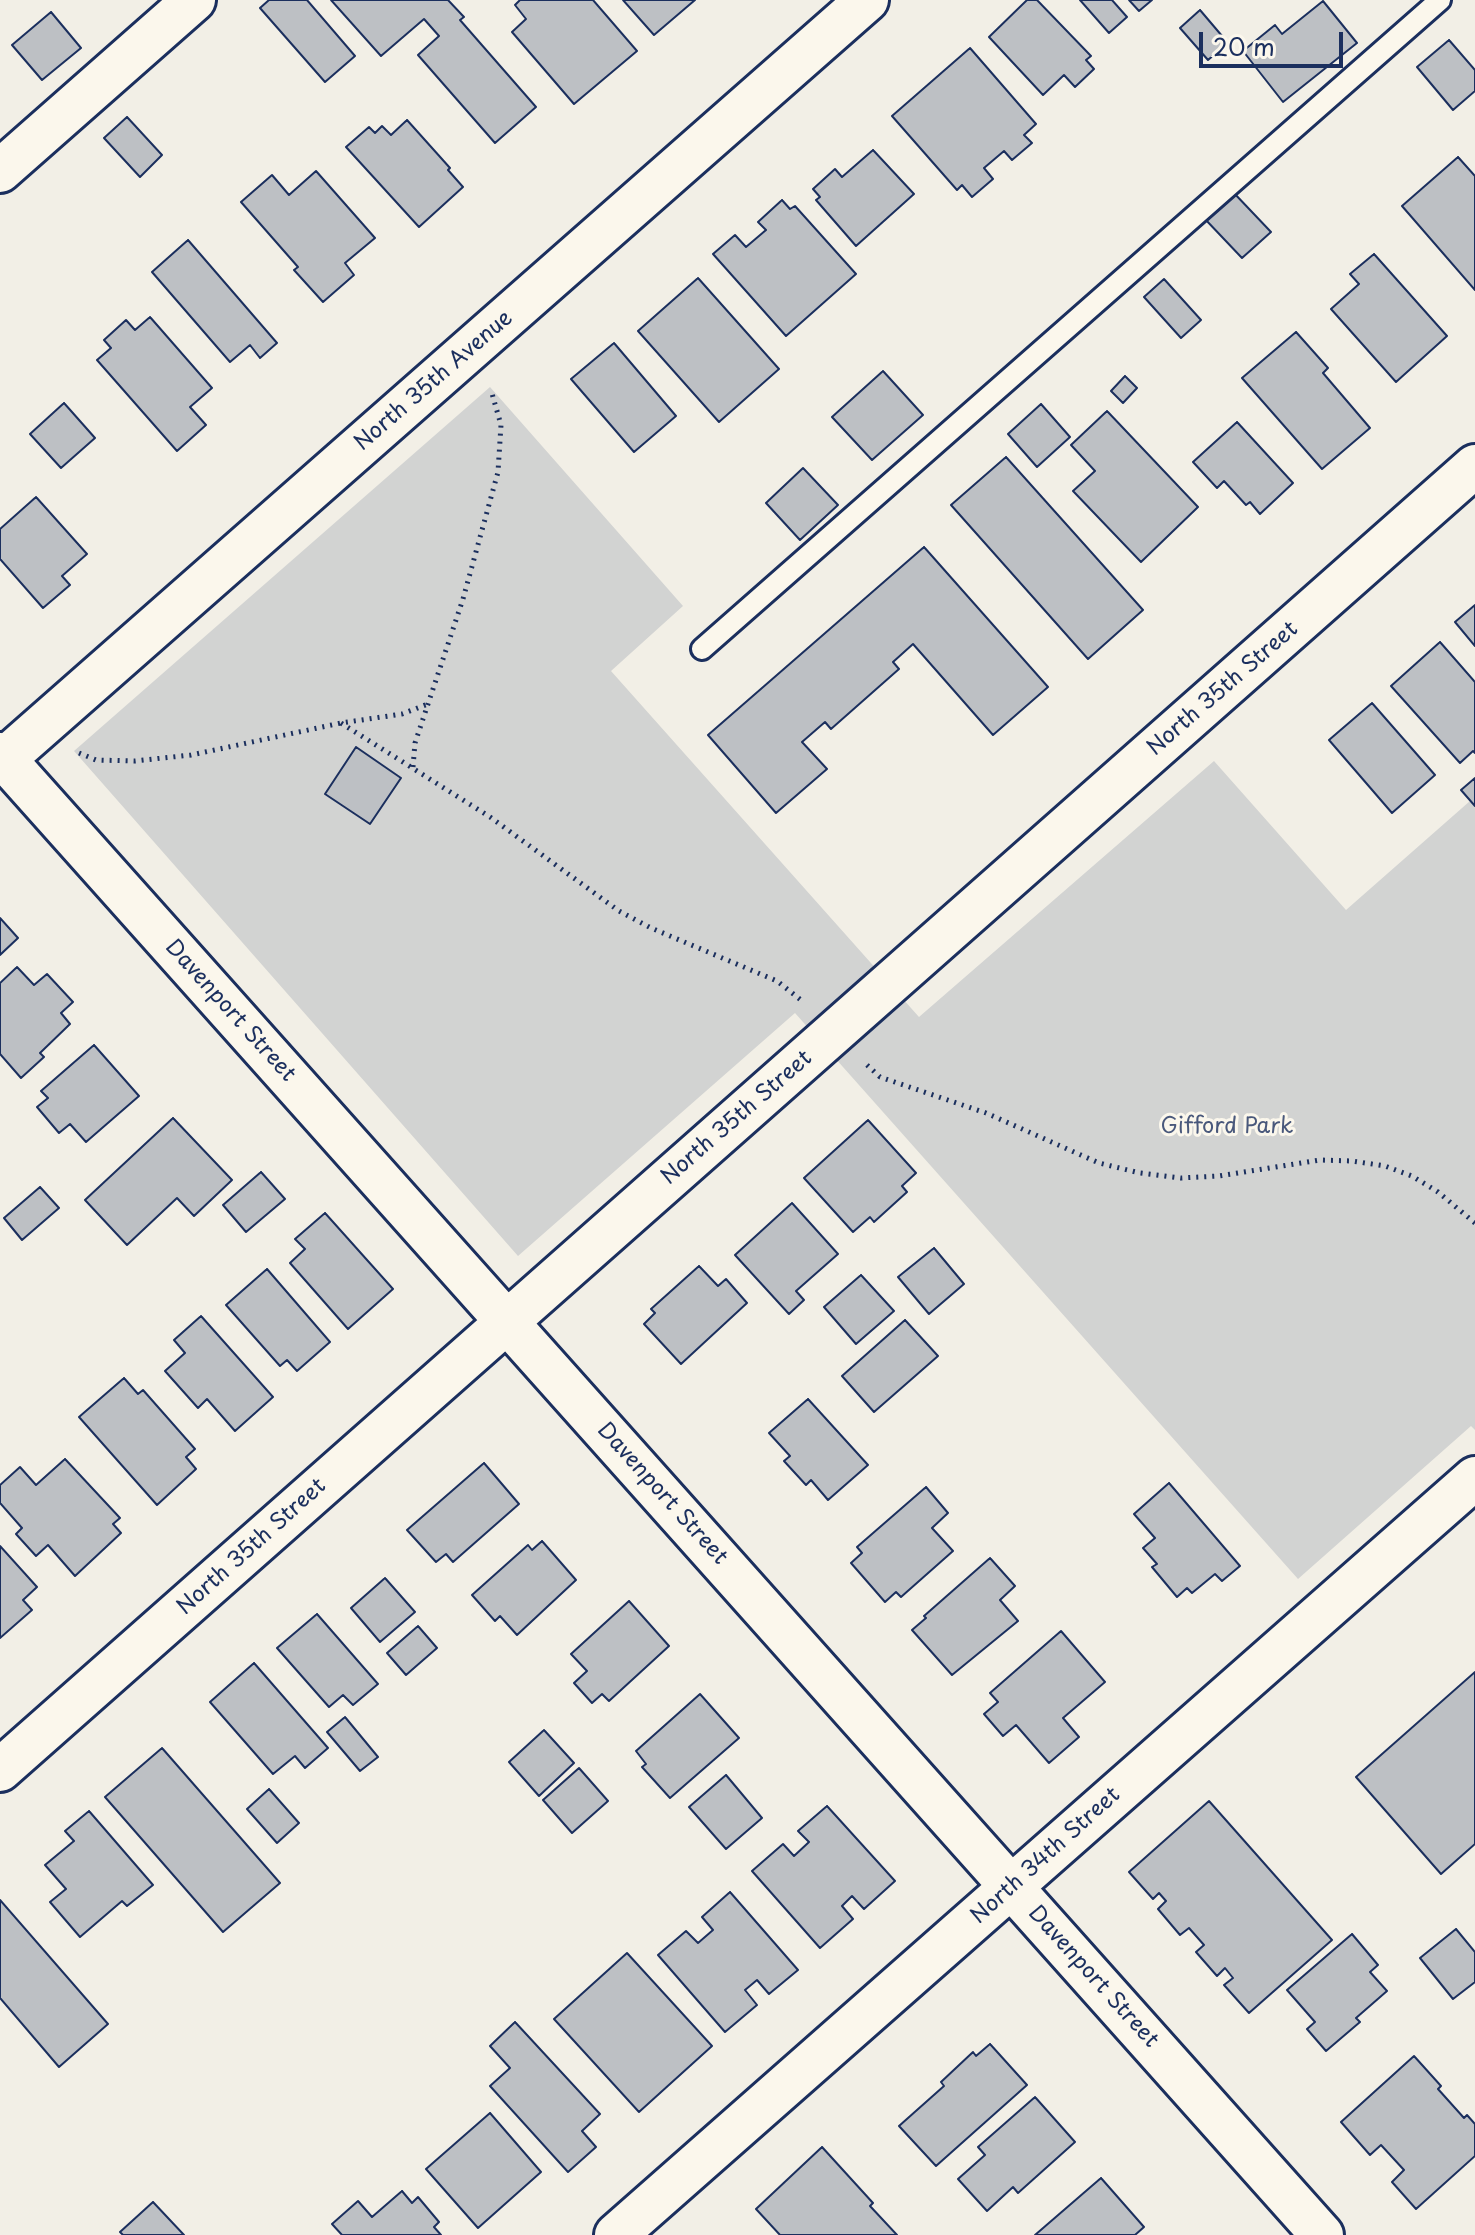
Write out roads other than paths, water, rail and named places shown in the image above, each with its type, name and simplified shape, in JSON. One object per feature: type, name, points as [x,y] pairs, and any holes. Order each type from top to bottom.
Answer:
[{"type":"street","points":[[0,171],[194,0]]},
{"type":"street","name":"North 35th Avenue","points":[[1,759],[867,0]]},
{"type":"street","name":"North 35th Street","points":[[0,1770],[1475,466]]},
{"type":"street","name":"Davenport Street","points":[[1,759],[507,1320],[1322,2235]]},
{"type":"street","name":"North 34th Street","points":[[616,2235],[1475,1478]]},
{"type":"lane","points":[[702,649],[1440,0]]},
{"type":"park label","name":"Gifford Park","points":[[1227,1127]]}]
